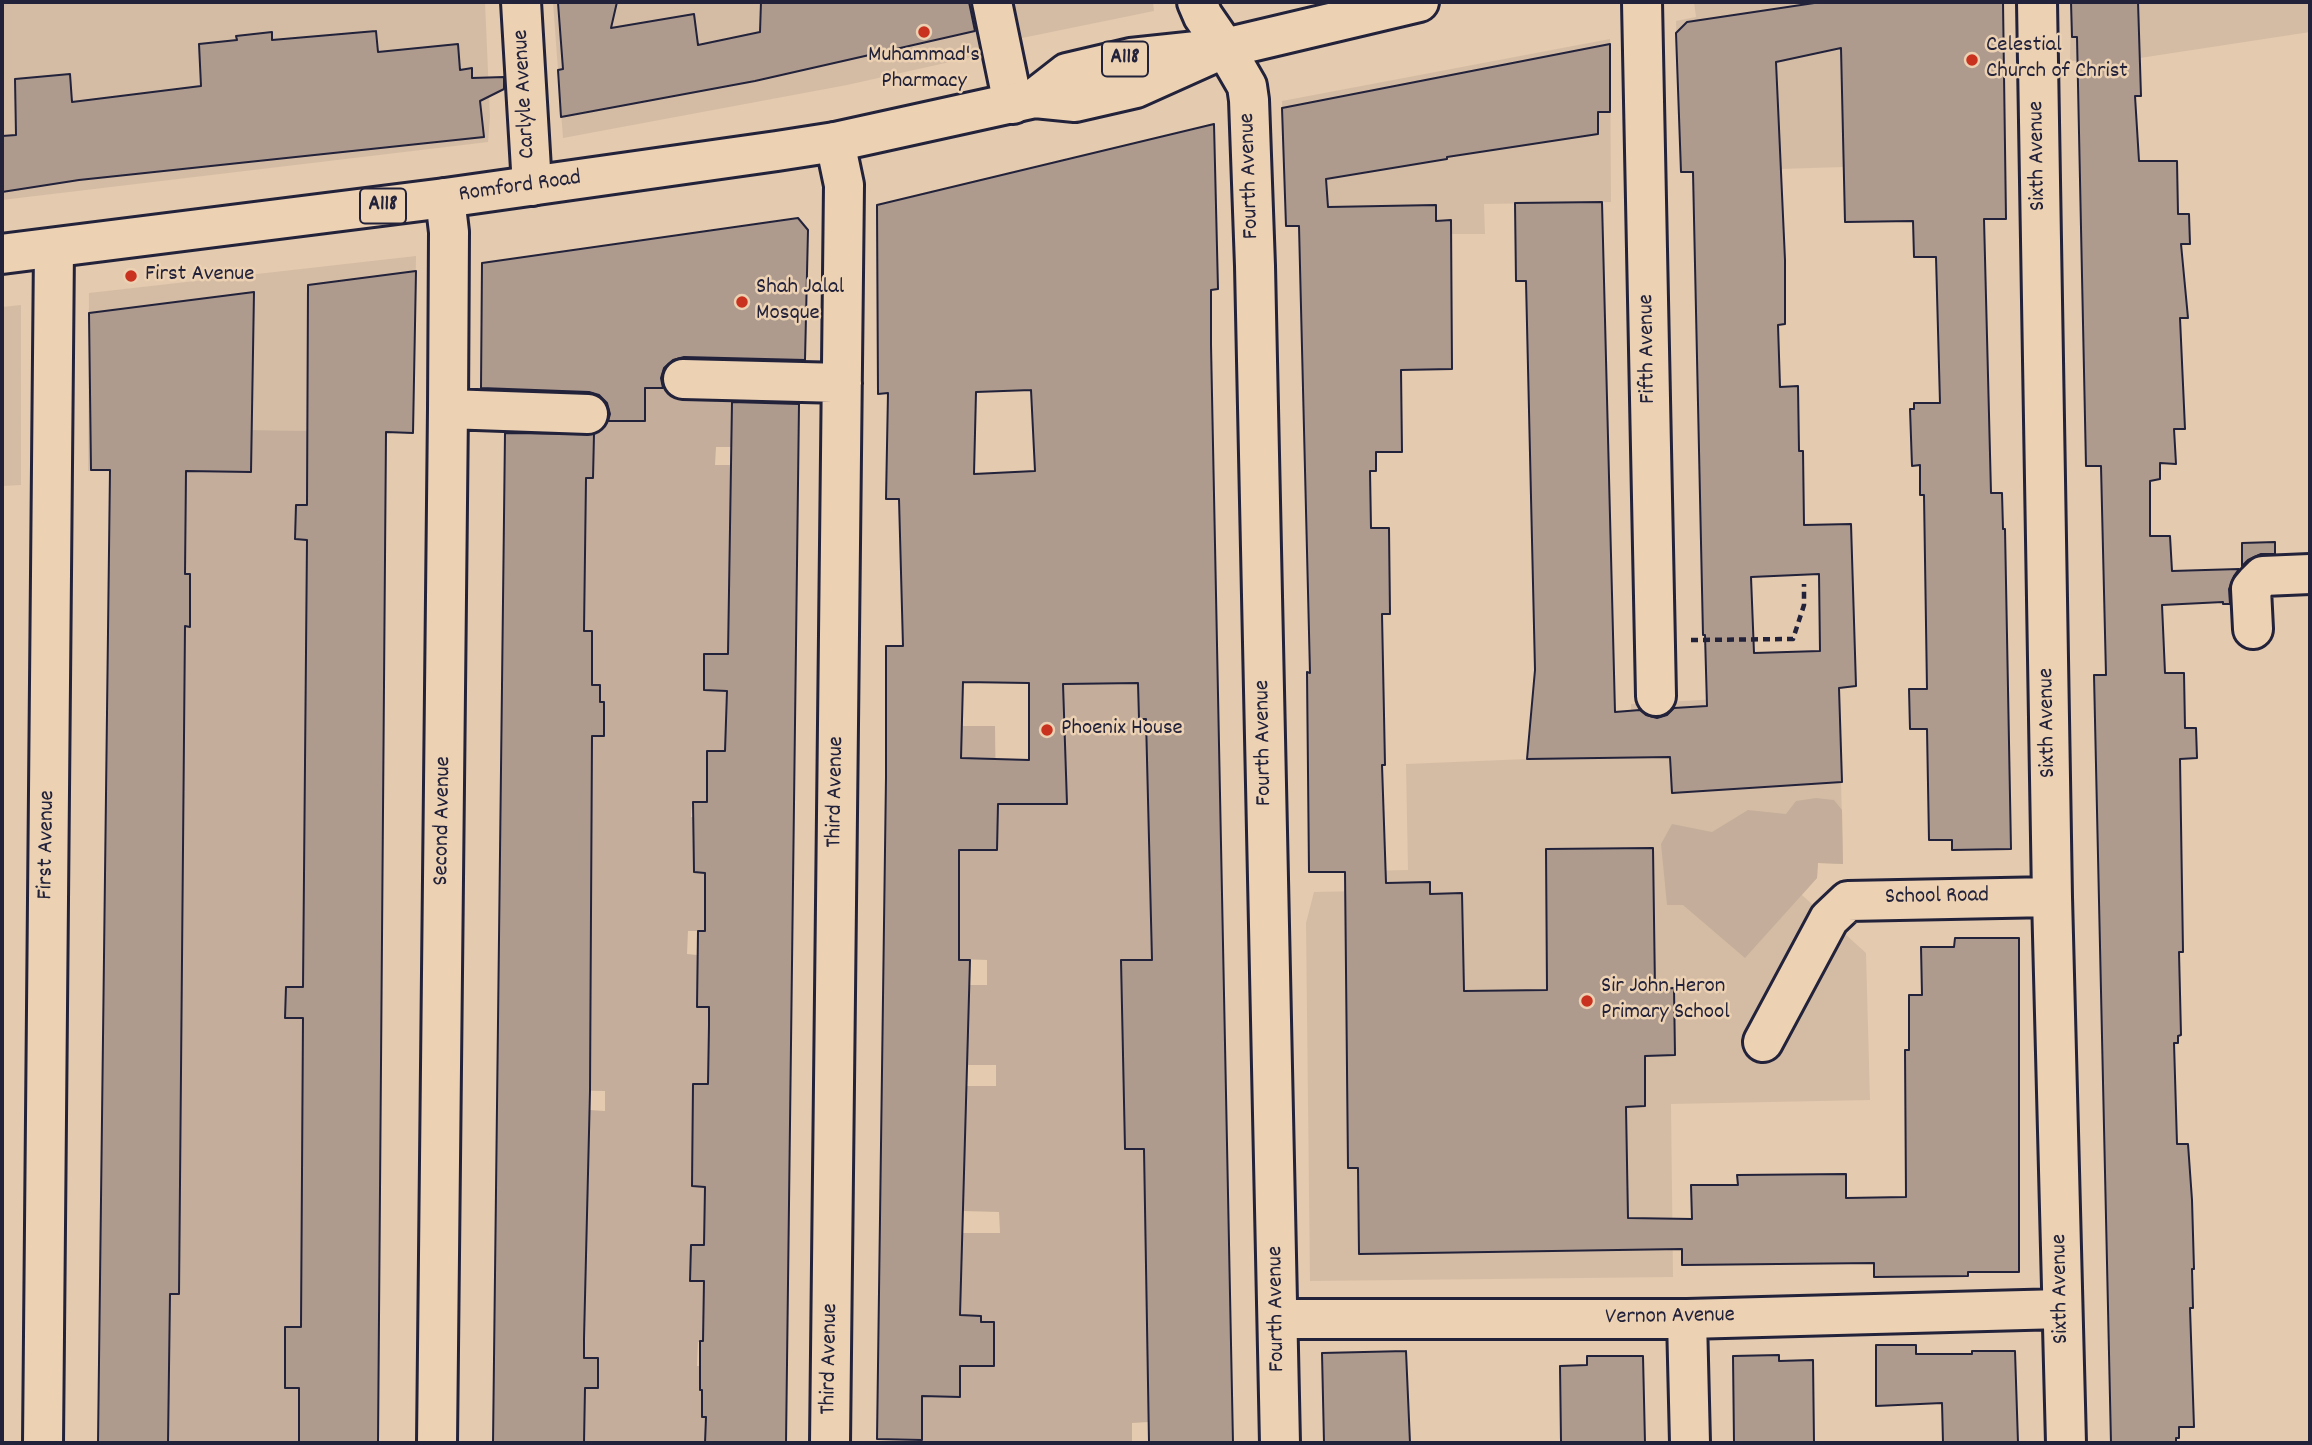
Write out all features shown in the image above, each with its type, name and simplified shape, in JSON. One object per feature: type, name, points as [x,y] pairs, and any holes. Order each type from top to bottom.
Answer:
[{"type":"street","name":"Carlyle Avenue","points":[[521,2],[531,186]]},
{"type":"street","points":[[992,2],[1024,101]]},
{"type":"street","name":"Fourth Avenue","points":[[1197,2],[1247,86],[1249,100],[1280,1443]]},
{"type":"street","name":"Romford Road","points":[[2,254],[445,198],[835,142],[1024,101],[1075,103],[1136,88],[1225,48],[1419,2]]},
{"type":"street","name":"Fifth Avenue","points":[[1642,2],[1656,696]]},
{"type":"street","name":"Sixth Avenue","points":[[2037,2],[2052,897],[2066,1443]]},
{"type":"street","name":"Third Avenue","points":[[831,1443],[844,185],[835,142]]},
{"type":"street","name":"Second Avenue","points":[[437,1443],[448,409],[449,232],[445,198]]},
{"type":"street","name":"First Avenue","points":[[43,1443],[54,248]]},
{"type":"street","points":[[683,379],[842,383]]},
{"type":"street","points":[[448,409],[589,414]]},
{"type":"street","points":[[2253,629],[2251,589],[2263,576],[2310,574]]},
{"type":"street","name":"School Road","points":[[1763,1042],[1829,919],[1848,901],[2052,897]]},
{"type":"street","name":"Vernon Avenue","points":[[1278,1319],[1687,1319],[2062,1308]]},
{"type":"street","points":[[1687,1319],[1690,1443]]},
{"type":"path","points":[[1655,641],[1793,639],[1804,605],[1804,584]]},
{"type":"shaded area","points":[[2,2],[485,2],[490,117],[488,142],[2,200]]},
{"type":"shaded area","points":[[553,2],[969,2],[981,55],[847,85],[563,138]]},
{"type":"shaded area","points":[[1014,2],[1153,2],[1154,11],[1022,38]]},
{"type":"shaded area","points":[[1694,2],[1938,2],[1939,34],[1913,166],[2005,164],[2006,219],[1845,222],[1844,167],[1681,172],[1676,21],[1696,17]]},
{"type":"shaded area","points":[[2071,2],[2310,2],[2310,32],[2140,58],[2070,61]]},
{"type":"shaded area","points":[[1610,39],[1611,202],[1484,204],[1485,234],[1451,234],[1450,220],[1286,226],[1282,101]]},
{"type":"shaded area","points":[[416,256],[413,433],[252,430],[251,472],[88,471],[89,293]]},
{"type":"shaded area","points":[[21,305],[21,485],[2,486],[2,307]]},
{"type":"shaded area","points":[[645,388],[753,390],[731,399],[731,430],[754,431],[754,442],[731,442],[731,447],[716,447],[715,465],[731,465],[730,482],[754,483],[730,499],[729,586],[753,601],[729,601],[728,638],[750,654],[704,654],[704,690],[727,691],[726,751],[707,751],[707,802],[692,802],[691,817],[725,818],[694,854],[694,872],[749,873],[705,886],[704,931],[688,931],[687,954],[697,955],[697,1007],[709,1007],[709,1025],[747,1025],[748,1085],[693,1085],[693,1108],[724,1109],[692,1186],[722,1187],[745,1246],[691,1245],[691,1281],[744,1282],[723,1317],[703,1317],[703,1342],[698,1342],[697,1366],[745,1366],[700,1374],[700,1390],[722,1390],[702,1407],[702,1417],[730,1417],[706,1425],[705,1443],[584,1443],[584,1401],[547,1388],[598,1387],[598,1358],[584,1358],[585,1339],[549,1339],[585,1315],[585,1274],[551,1194],[588,1194],[589,1154],[551,1154],[589,1110],[605,1111],[605,1091],[555,1090],[591,736],[604,736],[604,702],[600,702],[600,686],[592,685],[592,632],[582,631],[582,478],[593,478],[594,425],[548,420],[644,421]]},
{"type":"shaded area","points":[[252,430],[385,432],[308,505],[296,506],[296,539],[333,540],[304,987],[286,987],[285,1018],[303,1018],[301,1327],[285,1328],[285,1387],[300,1388],[299,1443],[168,1443],[185,626],[189,627],[190,574],[185,574],[186,488],[155,487],[155,471],[251,472]]},
{"type":"shaded area","points":[[1138,679],[1139,719],[1176,719],[1147,740],[1148,817],[1151,944],[1180,959],[1121,960],[1125,1148],[1144,1149],[1144,1167],[1185,1166],[1186,1181],[1144,1182],[1145,1221],[1187,1221],[1187,1234],[1145,1235],[1146,1290],[1147,1332],[1189,1344],[1147,1345],[1149,1422],[1132,1423],[1132,1442],[1192,1443],[922,1443],[922,1396],[960,1396],[960,1375],[925,1374],[926,1365],[994,1366],[994,1322],[981,1322],[981,1316],[924,1315],[962,1233],[1000,1233],[999,1212],[927,1210],[929,1086],[996,1086],[996,1065],[967,1065],[968,1036],[931,985],[987,985],[987,960],[959,959],[934,849],[997,850],[956,778],[955,726],[995,726],[996,804],[1067,804],[1063,684],[1099,684]]},
{"type":"shaded area","name":"Sir John Heron Primary School","points":[[1839,692],[1843,864],[1818,863],[1817,878],[1802,895],[1866,953],[1870,1100],[1671,1104],[1673,1277],[1310,1281],[1306,923],[1314,892],[1360,891],[1361,871],[1408,870],[1406,764],[1631,758],[1631,704]]},
{"type":"shaded area","points":[[1816,798],[1834,800],[1842,810],[1843,864],[1818,863],[1817,878],[1745,958],[1683,905],[1667,905],[1661,844],[1672,824],[1712,832],[1748,810],[1786,814],[1796,801]]},
{"type":"building","points":[[617,2],[611,28],[694,14],[698,45],[760,32],[761,2],[969,2],[975,31],[755,81],[561,117],[558,70],[563,69],[558,3]]},
{"type":"building","points":[[1821,2],[2003,2],[2006,219],[1984,219],[1991,493],[2002,493],[2005,529],[2011,849],[1952,850],[1952,840],[1929,840],[1927,729],[1910,729],[1909,689],[1927,689],[1924,495],[1920,495],[1920,465],[1912,466],[1910,409],[1914,409],[1914,403],[1940,403],[1936,257],[1914,257],[1913,221],[1845,222],[1841,48],[1776,62],[1785,260],[1785,324],[1778,325],[1780,387],[1798,386],[1799,451],[1803,451],[1804,525],[1851,524],[1856,686],[1839,688],[1842,782],[1672,793],[1670,757],[1527,759],[1535,670],[1526,281],[1516,281],[1515,203],[1602,202],[1615,712],[1640,710],[1657,718],[1667,715],[1674,708],[1707,706],[1703,635],[1693,172],[1681,172],[1676,33],[1687,22]],"holes":[[[1819,574],[1820,651],[1754,653],[1751,577]]]},
{"type":"building","points":[[2071,2],[2138,2],[2141,96],[2135,96],[2139,161],[2177,161],[2178,214],[2189,214],[2190,244],[2181,244],[2188,318],[2180,318],[2185,429],[2174,429],[2176,464],[2160,463],[2160,479],[2150,481],[2150,536],[2170,536],[2172,571],[2239,569],[2229,589],[2230,604],[2223,602],[2162,605],[2165,673],[2184,673],[2185,728],[2196,728],[2197,758],[2180,759],[2183,952],[2179,952],[2181,1035],[2178,1036],[2178,1043],[2174,1043],[2177,1144],[2188,1144],[2192,1200],[2194,1269],[2193,1308],[2190,1308],[2194,1427],[2179,1427],[2176,1443],[2111,1443],[2094,675],[2106,675],[2101,466],[2086,466],[2077,37],[2072,37]]},
{"type":"building","points":[[376,31],[378,52],[458,44],[460,70],[472,68],[472,78],[504,77],[504,89],[480,101],[484,137],[79,180],[2,192],[2,136],[16,135],[15,79],[70,74],[72,102],[201,86],[199,44],[237,40],[236,36],[272,32],[272,40]]},
{"type":"building","points":[[1610,44],[1610,112],[1598,112],[1598,134],[1326,179],[1328,207],[1436,205],[1436,221],[1451,220],[1452,369],[1401,370],[1402,452],[1376,452],[1376,471],[1370,471],[1371,528],[1389,528],[1390,614],[1382,614],[1385,765],[1382,765],[1386,883],[1430,882],[1430,894],[1462,893],[1464,991],[1547,990],[1546,849],[1653,848],[1655,989],[1674,988],[1675,1055],[1645,1056],[1645,1106],[1626,1107],[1628,1218],[1692,1219],[1691,1185],[1738,1185],[1737,1175],[1846,1174],[1846,1198],[1906,1197],[1905,1050],[1909,1050],[1909,995],[1922,995],[1921,947],[1954,947],[1955,938],[2019,938],[2019,1272],[1968,1272],[1968,1276],[1874,1277],[1874,1263],[1682,1265],[1682,1249],[1359,1254],[1358,1168],[1348,1168],[1345,872],[1309,872],[1307,672],[1310,673],[1299,226],[1286,226],[1282,108]]},
{"type":"building","points":[[1214,124],[1218,289],[1211,290],[1211,345],[1233,1443],[1149,1442],[1144,1149],[1125,1149],[1121,960],[1152,960],[1146,719],[1139,719],[1138,683],[1063,684],[1067,804],[998,804],[997,850],[959,850],[959,960],[970,960],[960,1315],[981,1316],[981,1322],[994,1322],[994,1366],[960,1366],[960,1397],[922,1396],[922,1440],[877,1439],[886,646],[903,646],[899,499],[886,499],[888,393],[878,394],[877,205]],"holes":[[[1031,390],[1035,471],[974,474],[976,392]],[[963,682],[1029,683],[1029,760],[961,758]]]},
{"type":"building","points":[[798,218],[808,230],[805,360],[684,357],[673,360],[664,368],[661,378],[663,388],[645,388],[645,421],[608,421],[610,414],[607,403],[599,395],[589,392],[481,388],[482,263]]},
{"type":"building","points":[[416,271],[413,433],[386,432],[378,1443],[299,1443],[299,1388],[285,1388],[285,1327],[301,1327],[303,1018],[285,1018],[286,987],[303,987],[307,540],[295,539],[296,505],[307,505],[308,285]]},
{"type":"building","points":[[254,292],[251,472],[186,471],[185,574],[190,574],[190,627],[185,626],[179,1294],[170,1294],[168,1443],[98,1443],[110,470],[91,470],[89,313]]},
{"type":"building","points":[[732,402],[799,404],[786,1443],[705,1443],[706,1417],[702,1417],[700,1390],[704,1281],[690,1281],[691,1245],[704,1245],[705,1187],[692,1186],[693,1084],[708,1084],[709,1025],[709,1007],[697,1007],[698,931],[705,931],[705,873],[694,872],[693,802],[707,802],[707,751],[725,751],[727,691],[704,690],[704,654],[728,654]]},
{"type":"building","points":[[505,433],[594,434],[593,478],[586,478],[584,631],[592,631],[592,685],[600,685],[600,702],[604,702],[604,736],[592,736],[590,1091],[584,1358],[598,1358],[598,1388],[585,1388],[584,1443],[493,1443]]},
{"type":"building","points":[[2275,542],[2275,554],[2261,554],[2242,566],[2242,543]]},
{"type":"building","points":[[1876,1345],[1916,1345],[1916,1354],[2015,1351],[2018,1443],[1943,1443],[1942,1403],[1876,1406]]},
{"type":"building","points":[[1406,1351],[1410,1443],[1324,1443],[1322,1353]]},
{"type":"building","points":[[1779,1355],[1779,1361],[1813,1360],[1814,1443],[1734,1443],[1733,1356]]},
{"type":"building","points":[[1587,1356],[1643,1356],[1645,1443],[1561,1442],[1560,1366],[1587,1365]]},
{"type":"place","name":"Muhammad's Pharmacy","points":[[924,32]]},
{"type":"place","name":"Celestial Church of Christ","points":[[1972,60]]},
{"type":"place","name":"First Avenue","points":[[131,276]]},
{"type":"place","name":"Shah Jalal Mosque","points":[[742,302]]},
{"type":"place","name":"Phoenix House","points":[[1047,730]]},
{"type":"place","name":"Sir John Heron Primary School","points":[[1587,1001]]}]
